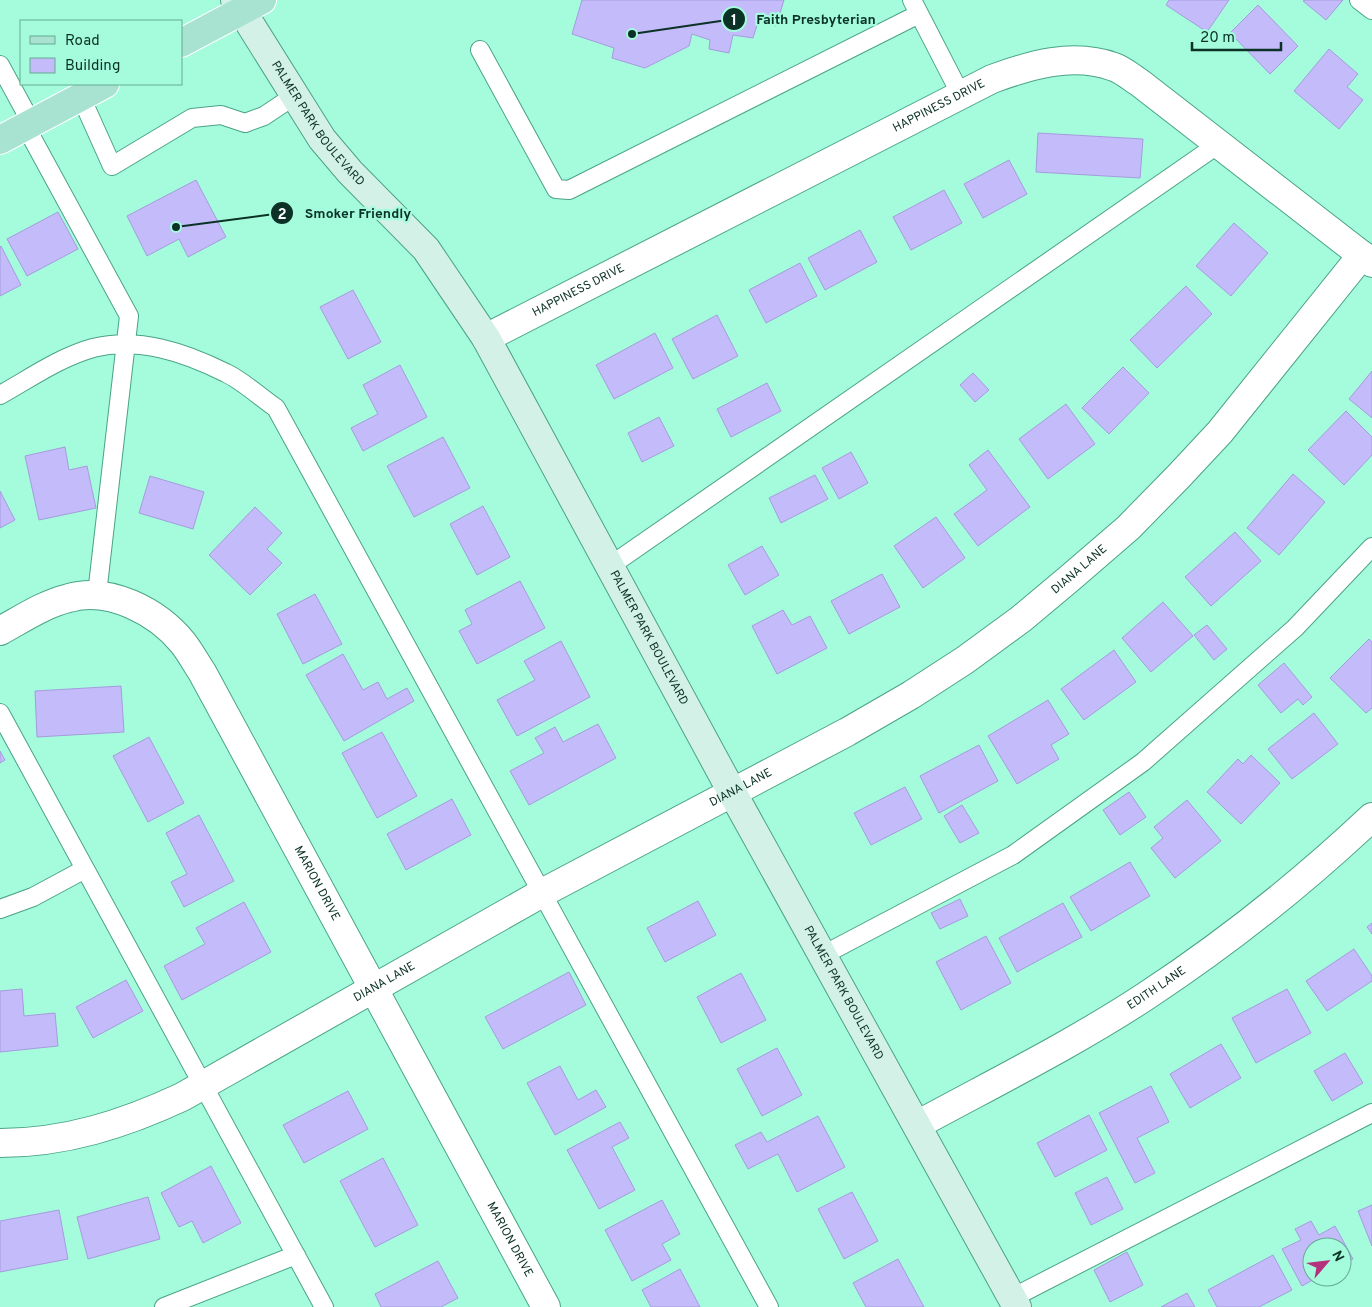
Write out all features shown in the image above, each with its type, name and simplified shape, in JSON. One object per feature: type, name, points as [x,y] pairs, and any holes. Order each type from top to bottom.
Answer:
[{"type":"main road","points":[[182,42],[246,4]]},
{"type":"main road","name":"PALMER PARK BOULEVARD","points":[[246,4],[294,96],[322,139],[350,172],[426,248],[486,338],[732,792],[1015,1303]]},
{"type":"main road","points":[[0,140],[103,85]]},
{"type":"street","name":"HAPPINESS DRIVE","points":[[486,338],[992,79],[1025,67],[1084,60],[1115,67],[1140,83],[1220,143],[1367,259]]},
{"type":"street","name":"DIANA LANE","points":[[0,1143],[61,1139],[140,1117],[202,1086],[542,893],[847,732],[912,695],[965,660],[1020,619],[1128,528],[1220,432],[1367,259]]},
{"type":"street","name":"MARION DRIVE","points":[[0,631],[40,609],[69,597],[97,594],[132,605],[158,619],[183,643],[207,681],[546,1307]]},
{"type":"street","name":"EDITH LANE","points":[[917,1125],[1085,1032],[1196,962],[1311,871],[1372,817]]},
{"type":"lane","points":[[1359,0],[1372,10]]},
{"type":"lane","points":[[480,50],[556,189],[569,190],[916,7],[961,95]]},
{"type":"lane","points":[[0,65],[29,125],[129,316],[97,594]]},
{"type":"lane","points":[[82,96],[112,166],[192,118],[221,115],[245,123],[264,116],[294,96]]},
{"type":"lane","points":[[610,566],[1220,143]]},
{"type":"lane","points":[[0,395],[64,360],[92,348],[126,344],[159,346],[227,373],[276,408],[769,1307]]},
{"type":"lane","points":[[823,955],[1013,855],[1142,762],[1295,628],[1372,547]]},
{"type":"lane","points":[[0,713],[324,1307]]},
{"type":"lane","points":[[0,909],[33,897],[85,870]]},
{"type":"lane","points":[[1015,1303],[1372,1113]]},
{"type":"lane","points":[[164,1307],[296,1255]]},
{"type":"building","points":[[582,0],[784,0],[776,26],[759,19],[753,38],[733,35],[729,53],[709,49],[710,40],[692,34],[689,46],[645,68],[612,58],[614,48],[572,34]]},
{"type":"building","points":[[1169,0],[1229,0],[1207,32],[1166,5]]},
{"type":"building","points":[[1343,0],[1326,20],[1303,1]]},
{"type":"building","points":[[1258,5],[1298,46],[1270,74],[1230,33]]},
{"type":"building","points":[[1329,49],[1358,74],[1347,87],[1363,100],[1339,129],[1294,91]]},
{"type":"building","points":[[1038,133],[1143,139],[1140,178],[1036,172]]},
{"type":"building","points":[[1009,160],[1027,194],[983,218],[964,184]]},
{"type":"building","points":[[196,180],[226,237],[188,257],[179,239],[147,256],[127,216]]},
{"type":"building","points":[[944,190],[962,223],[911,250],[893,217]]},
{"type":"building","points":[[58,212],[78,249],[27,276],[7,239]]},
{"type":"building","points":[[1234,223],[1268,253],[1231,296],[1196,266]]},
{"type":"building","points":[[860,230],[877,262],[825,290],[808,258]]},
{"type":"building","points":[[0,247],[21,285],[0,296]]},
{"type":"building","points":[[800,263],[817,296],[766,323],[749,290]]},
{"type":"building","points":[[1186,286],[1212,314],[1157,368],[1130,340]]},
{"type":"building","points":[[353,290],[381,342],[348,359],[320,307]]},
{"type":"building","points":[[717,315],[738,356],[693,379],[672,339]]},
{"type":"building","points":[[655,333],[673,368],[614,399],[596,365]]},
{"type":"building","points":[[400,365],[427,417],[363,451],[351,428],[378,414],[363,385]]},
{"type":"building","points":[[1123,367],[1149,393],[1109,434],[1082,408]]},
{"type":"building","points":[[1372,371],[1372,418],[1349,399]]},
{"type":"building","points":[[973,373],[989,390],[975,402],[960,385]]},
{"type":"building","points":[[767,383],[781,411],[731,437],[717,409]]},
{"type":"building","points":[[1066,404],[1095,444],[1048,479],[1019,439]]},
{"type":"building","points":[[1346,411],[1372,437],[1372,455],[1344,485],[1308,450]]},
{"type":"building","points":[[659,417],[674,446],[642,462],[628,433]]},
{"type":"building","points":[[443,437],[470,488],[414,517],[387,466]]},
{"type":"building","points":[[65,447],[69,470],[87,466],[96,508],[39,520],[25,456]]},
{"type":"building","points":[[988,450],[1030,507],[978,546],[954,514],[987,490],[969,465]]},
{"type":"building","points":[[851,452],[868,483],[839,499],[822,468]]},
{"type":"building","points":[[1293,474],[1325,502],[1279,555],[1247,528]]},
{"type":"building","points":[[815,475],[828,499],[781,523],[769,498]]},
{"type":"building","points":[[150,476],[204,492],[193,529],[139,513]]},
{"type":"building","points":[[0,491],[15,520],[0,528]]},
{"type":"building","points":[[483,506],[510,557],[477,575],[450,524]]},
{"type":"building","points":[[255,507],[282,533],[267,549],[282,563],[250,595],[209,555]]},
{"type":"building","points":[[936,517],[965,558],[923,588],[894,546]]},
{"type":"building","points":[[1235,532],[1261,561],[1211,606],[1185,577]]},
{"type":"building","points":[[762,546],[779,575],[745,595],[728,565]]},
{"type":"building","points":[[882,574],[900,607],[849,634],[831,601]]},
{"type":"building","points":[[520,581],[545,628],[477,664],[459,631],[472,624],[465,610]]},
{"type":"building","points":[[315,594],[342,644],[303,664],[277,614]]},
{"type":"building","points":[[1163,602],[1193,636],[1151,672],[1122,638]]},
{"type":"building","points":[[783,610],[792,625],[810,616],[827,648],[777,674],[752,626]]},
{"type":"building","points":[[1207,625],[1227,649],[1214,660],[1194,635]]},
{"type":"building","points":[[1369,639],[1372,642],[1372,708],[1366,713],[1330,678]]},
{"type":"building","points":[[561,641],[590,697],[517,736],[497,700],[535,680],[524,661]]},
{"type":"building","points":[[1114,650],[1136,682],[1084,720],[1061,689]]},
{"type":"building","points":[[343,654],[363,690],[378,682],[387,699],[407,688],[414,701],[344,741],[306,675]]},
{"type":"building","points":[[1284,663],[1312,697],[1303,705],[1298,699],[1281,713],[1258,685]]},
{"type":"building","points":[[121,686],[124,732],[37,737],[35,691]]},
{"type":"building","points":[[1048,700],[1069,734],[1051,745],[1059,759],[1017,784],[988,736]]},
{"type":"building","points":[[1314,713],[1338,744],[1292,779],[1268,749]]},
{"type":"building","points":[[598,724],[616,758],[529,805],[510,771],[544,753],[535,738],[555,727],[563,742]]},
{"type":"building","points":[[382,732],[417,796],[377,818],[342,753]]},
{"type":"building","points":[[149,737],[184,803],[148,822],[113,756]]},
{"type":"building","points":[[979,745],[998,781],[939,813],[920,776]]},
{"type":"building","points":[[0,751],[5,760],[0,763]]},
{"type":"building","points":[[1251,755],[1280,783],[1241,824],[1207,792],[1238,759],[1243,764]]},
{"type":"building","points":[[905,787],[922,819],[871,845],[854,813]]},
{"type":"building","points":[[1129,792],[1146,817],[1120,835],[1103,810]]},
{"type":"building","points":[[452,799],[471,835],[406,870],[387,834]]},
{"type":"building","points":[[1187,800],[1221,841],[1175,878],[1151,848],[1163,838],[1154,827]]},
{"type":"building","points":[[962,805],[979,833],[960,843],[944,816]]},
{"type":"building","points":[[199,815],[234,881],[184,907],[171,882],[187,874],[166,833]]},
{"type":"building","points":[[1130,862],[1150,896],[1091,931],[1070,897]]},
{"type":"building","points":[[960,899],[968,916],[940,929],[931,913]]},
{"type":"building","points":[[698,901],[716,935],[665,962],[647,928]]},
{"type":"building","points":[[244,902],[271,952],[182,1000],[164,966],[205,944],[196,928]]},
{"type":"building","points":[[1063,903],[1082,937],[1017,972],[999,938]]},
{"type":"building","points":[[1372,923],[1372,934],[1367,927]]},
{"type":"building","points":[[986,936],[1011,983],[961,1010],[936,962]]},
{"type":"building","points":[[1354,949],[1372,976],[1372,981],[1327,1011],[1306,981]]},
{"type":"building","points":[[569,972],[586,1005],[503,1049],[485,1017]]},
{"type":"building","points":[[741,973],[766,1020],[721,1043],[697,997]]},
{"type":"building","points":[[126,980],[143,1011],[93,1038],[76,1007]]},
{"type":"building","points":[[22,989],[24,1016],[55,1013],[58,1046],[0,1052],[0,991]]},
{"type":"building","points":[[1287,989],[1311,1033],[1256,1063],[1232,1018]]},
{"type":"building","points":[[1221,1044],[1241,1078],[1190,1108],[1170,1074]]},
{"type":"building","points":[[777,1048],[802,1095],[762,1116],[737,1069]]},
{"type":"building","points":[[1345,1053],[1363,1083],[1332,1101],[1314,1071]]},
{"type":"building","points":[[560,1066],[578,1100],[596,1090],[606,1107],[555,1135],[527,1083]]},
{"type":"building","points":[[1151,1086],[1169,1122],[1137,1138],[1155,1173],[1135,1183],[1099,1113]]},
{"type":"building","points":[[348,1091],[368,1129],[304,1163],[283,1125]]},
{"type":"building","points":[[1089,1115],[1107,1150],[1055,1177],[1037,1143]]},
{"type":"building","points":[[818,1116],[845,1167],[797,1192],[778,1154],[748,1169],[735,1145],[761,1132],[767,1142]]},
{"type":"building","points":[[620,1122],[629,1138],[612,1147],[635,1190],[599,1209],[567,1150]]},
{"type":"building","points":[[383,1158],[418,1225],[375,1247],[340,1181]]},
{"type":"building","points":[[211,1166],[241,1223],[203,1243],[192,1221],[179,1227],[161,1193]]},
{"type":"building","points":[[1107,1177],[1123,1209],[1091,1225],[1075,1193]]},
{"type":"building","points":[[852,1192],[878,1241],[844,1259],[818,1209]]},
{"type":"building","points":[[148,1197],[160,1239],[88,1259],[77,1217]]},
{"type":"building","points":[[662,1200],[680,1234],[662,1244],[671,1260],[632,1281],[605,1230]]},
{"type":"building","points":[[1372,1205],[1372,1246],[1358,1211]]},
{"type":"building","points":[[59,1210],[68,1259],[0,1272],[0,1221]]},
{"type":"building","points":[[1311,1221],[1319,1235],[1335,1226],[1341,1237],[1302,1237],[1302,1286],[1282,1249],[1301,1240],[1295,1229]]},
{"type":"building","points":[[1127,1252],[1143,1285],[1110,1302],[1094,1270]]},
{"type":"building","points":[[1273,1255],[1292,1290],[1259,1307],[1217,1307],[1208,1290]]},
{"type":"building","points":[[898,1259],[924,1307],[866,1307],[853,1283]]},
{"type":"building","points":[[438,1261],[458,1298],[441,1307],[381,1307],[375,1294]]},
{"type":"building","points":[[680,1269],[700,1307],[651,1307],[642,1290]]},
{"type":"building","points":[[1187,1293],[1195,1307],[1161,1307]]},
{"type":"place","name":"Faith Presbyterian","points":[[632,34]]},
{"type":"place","name":"Smoker Friendly","points":[[176,227]]}]
